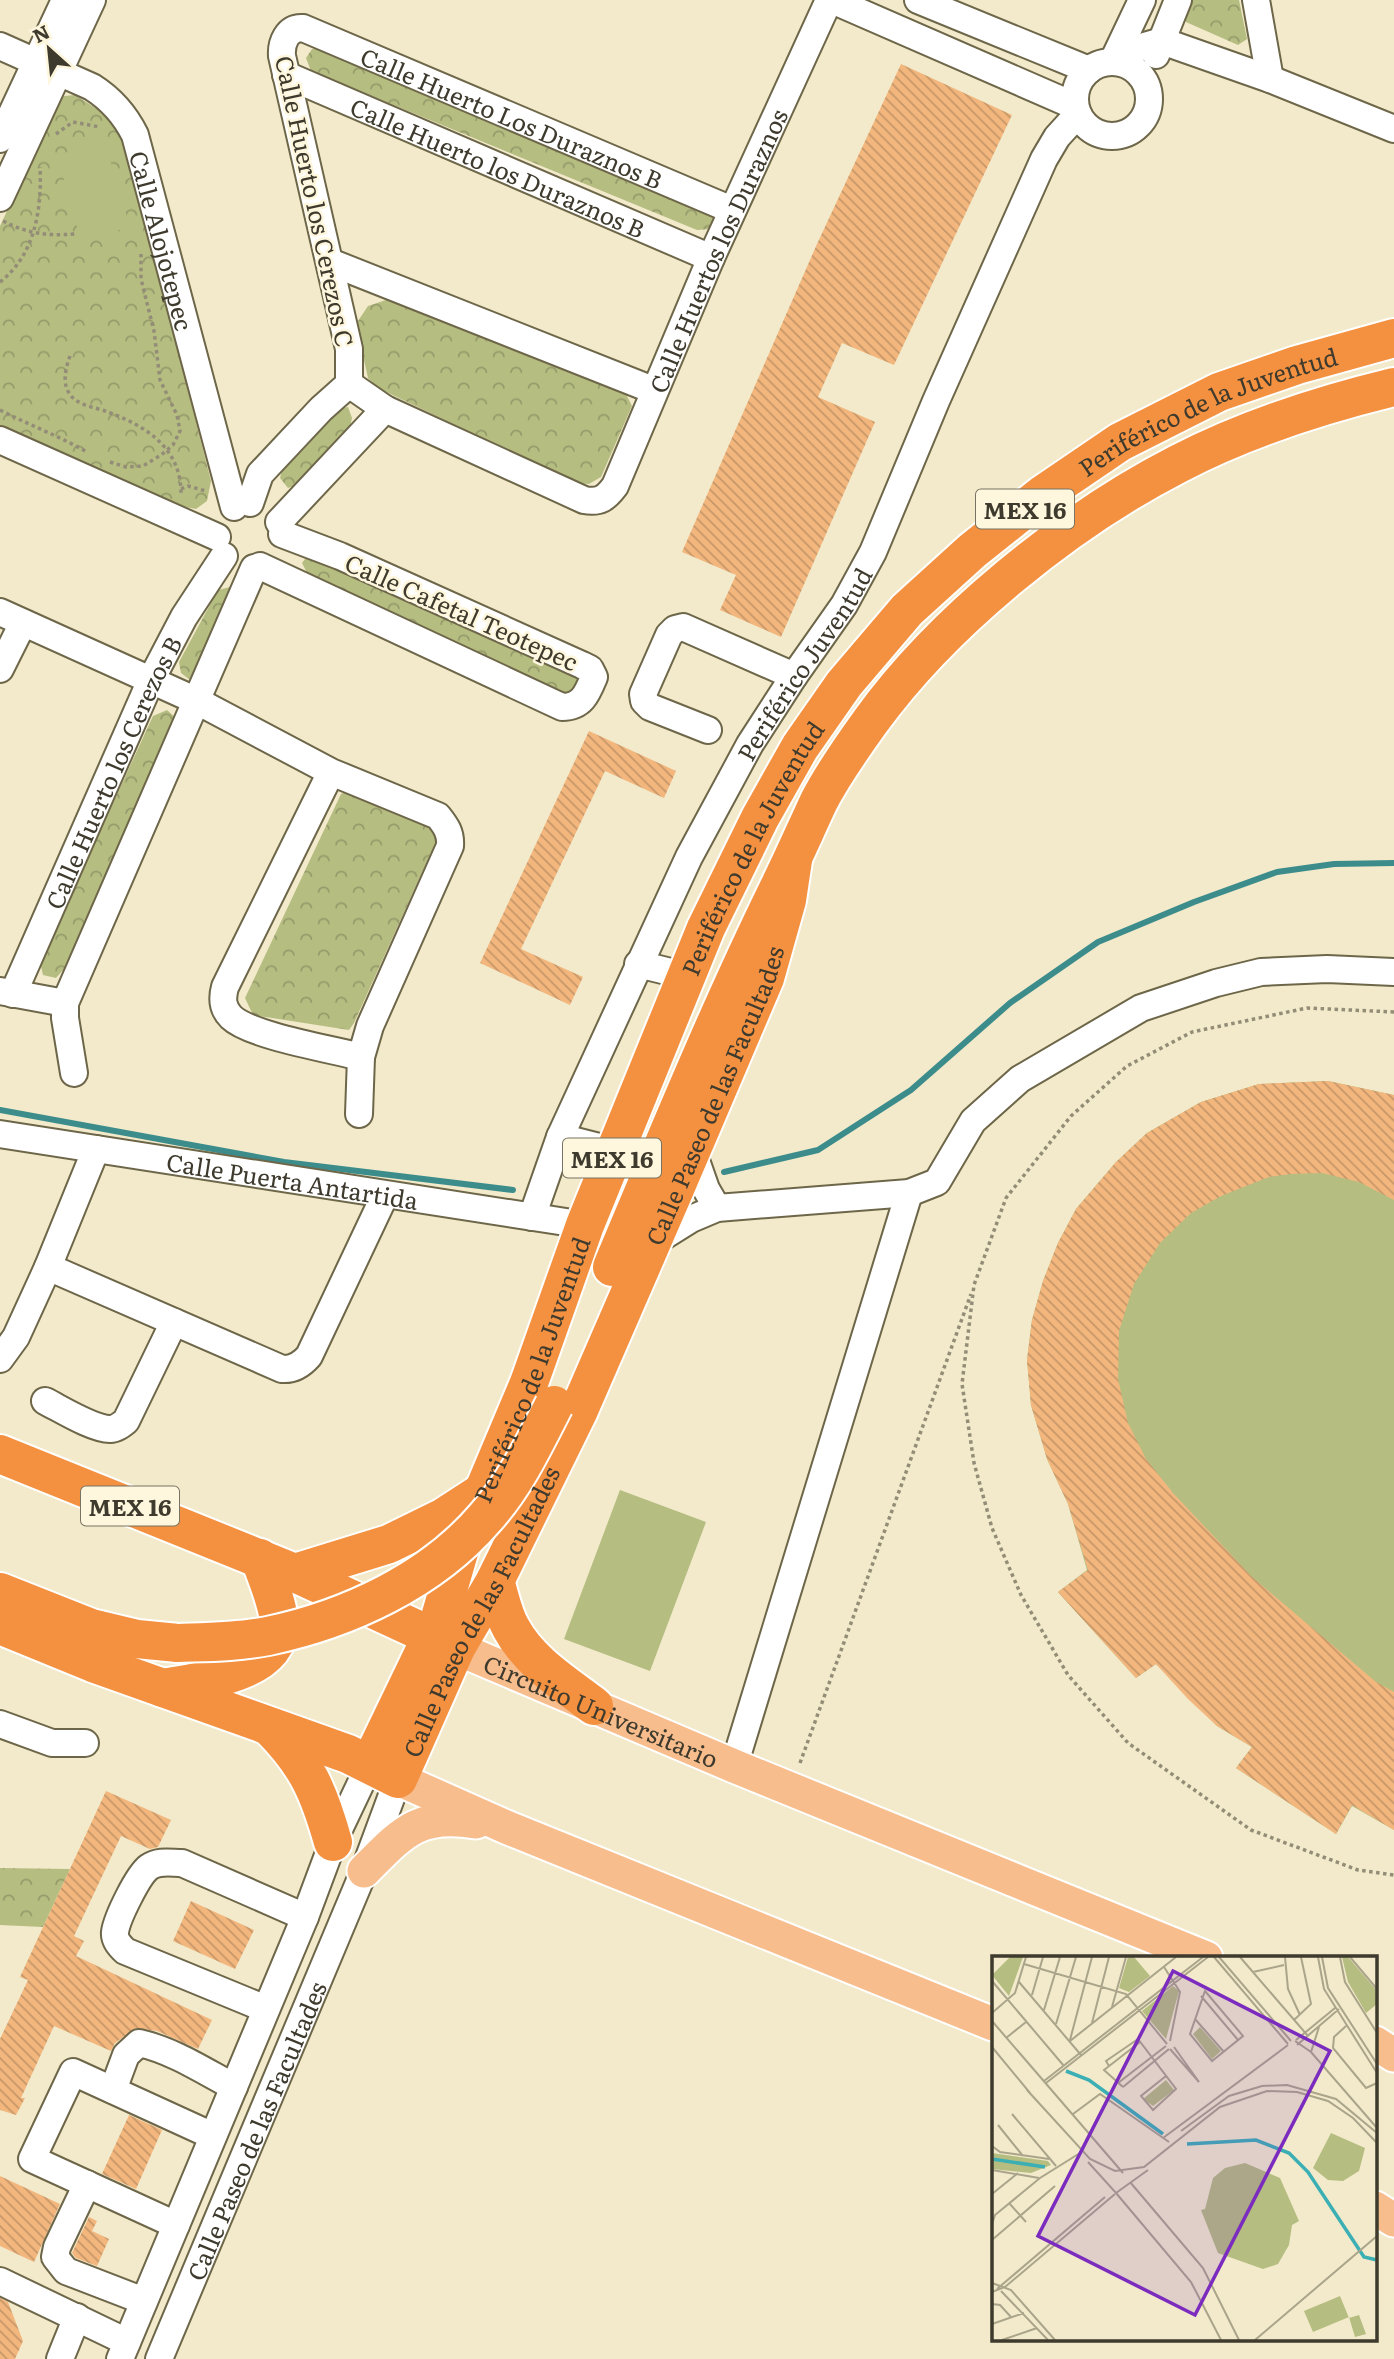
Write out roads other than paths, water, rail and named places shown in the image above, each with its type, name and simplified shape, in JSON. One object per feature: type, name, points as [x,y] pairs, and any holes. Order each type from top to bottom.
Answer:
[{"type":"highway","name":"Periférico de la Juventud","points":[[444,1642],[439,1621],[462,1542],[529,1383],[585,1225],[706,928],[754,830],[800,747],[845,684],[907,610],[972,551],[1042,495],[1133,435],[1219,392],[1297,365],[1394,338]]},
{"type":"highway","name":"Periférico de la Juventud","points":[[793,860],[821,798],[870,722],[928,654],[970,612],[1020,569],[1100,510],[1178,464],[1309,410],[1394,387]]},
{"type":"highway","points":[[0,1592],[91,1628],[137,1639],[177,1643],[221,1642],[265,1636],[327,1619],[374,1600],[440,1561],[484,1519],[505,1494],[554,1405],[729,990],[793,860]]},
{"type":"highway","name":"Calle Paseo de las Facultades","points":[[384,1772],[444,1642],[495,1581],[579,1410],[651,1244],[695,1178],[765,978],[785,910],[793,860]]},
{"type":"highway","name":"Circuito Universitario","points":[[0,1454],[260,1558],[444,1642]]},
{"type":"highway","points":[[295,1573],[389,1544],[480,1498],[509,1514],[530,1513]]},
{"type":"highway","points":[[139,1680],[241,1671],[264,1656],[279,1633],[279,1619],[260,1558]]},
{"type":"highway","points":[[495,1581],[509,1625],[520,1643],[537,1662],[594,1706]]},
{"type":"highway","points":[[0,1625],[139,1680],[348,1754],[384,1772]]},
{"type":"highway","points":[[270,1727],[295,1753],[318,1794],[333,1842]]},
{"type":"main road","name":"Circuito Universitario","points":[[444,1642],[734,1766],[1201,1956]]},
{"type":"main road","points":[[384,1772],[506,1827],[992,2024]]},
{"type":"main road","points":[[365,1871],[400,1835],[420,1824],[444,1819],[506,1827]]},
{"type":"main road","points":[[1376,2044],[1394,2055]]},
{"type":"main road","points":[[1376,2209],[1394,2220]]},
{"type":"street","points":[[1,209],[47,68],[65,0]]},
{"type":"street","points":[[0,139],[92,0]]},
{"type":"street","points":[[830,0],[932,42],[1077,110]]},
{"type":"street","name":"Calle Huertos los Duraznos","points":[[385,409],[584,500],[594,502],[603,499],[615,486],[710,258],[830,0]]},
{"type":"street","points":[[918,0],[1106,62],[1125,64],[1136,70],[1149,90],[1147,114],[1140,125],[1130,132],[1105,136],[1084,124],[1077,110],[1077,86],[1106,62],[1162,41],[1270,79],[1394,129]]},
{"type":"street","points":[[1106,62],[1142,0]]},
{"type":"street","points":[[1144,79],[1178,0]]},
{"type":"street","points":[[1256,0],[1270,79]]},
{"type":"street","points":[[932,42],[945,11]]},
{"type":"street","name":"Calle Huerto Los Duraznos B","points":[[291,31],[303,29],[732,210]]},
{"type":"street","name":"Calle Huerto los Cerezos C","points":[[291,31],[282,46],[286,75],[349,349],[349,384]]},
{"type":"street","name":"Calle Alojotepec","points":[[0,46],[92,87],[106,96],[124,116],[135,135],[242,505]]},
{"type":"street","name":"Calle Huerto los Duraznos B","points":[[286,75],[710,258]]},
{"type":"street","name":"Periférico Juventud","points":[[532,1217],[560,1137],[638,964],[750,744],[844,606],[869,561],[936,401],[1044,159],[1077,110]]},
{"type":"street","points":[[330,262],[653,390]]},
{"type":"street","points":[[0,440],[220,546],[237,566],[257,567],[270,561],[276,553],[280,528],[385,409],[349,384],[321,409],[260,474],[242,505],[221,519],[220,546]]},
{"type":"street","points":[[242,505],[267,508],[280,528]]},
{"type":"street","name":"Calle Cafetal Teotepec","points":[[257,567],[562,708],[572,708],[587,695],[594,677],[590,669],[280,528]]},
{"type":"street","name":"Calle Huerto los Cerezos B","points":[[6,992],[151,680],[220,546]]},
{"type":"street","name":"Calle Huerto los Cerezos B","points":[[65,1003],[257,567]]},
{"type":"street","points":[[0,669],[11,617],[197,701],[331,772],[438,817],[448,830],[450,846],[370,1026],[361,1057],[359,1114]]},
{"type":"street","points":[[708,730],[644,701],[643,694],[669,635],[675,629],[683,627],[794,676]]},
{"type":"street","points":[[331,772],[225,987],[223,1003],[231,1017],[243,1025],[286,1039],[361,1057]]},
{"type":"street","points":[[638,964],[687,976]]},
{"type":"street","points":[[695,1178],[909,1193],[937,1182],[973,1121],[1020,1079],[1141,1008],[1216,983],[1261,972],[1327,969],[1394,972]]},
{"type":"street","points":[[6,992],[65,1003],[74,1073]]},
{"type":"street","name":"Calle Puerta Antartida","points":[[0,1134],[585,1225]]},
{"type":"street","points":[[560,1137],[615,1152]]},
{"type":"street","points":[[0,1359],[16,1337],[48,1267],[96,1149]]},
{"type":"street","points":[[734,1766],[909,1193]]},
{"type":"street","points":[[48,1267],[282,1369],[298,1366],[309,1356],[385,1195]]},
{"type":"street","points":[[45,1401],[97,1426],[110,1429],[118,1427],[125,1421],[174,1322]]},
{"type":"street","points":[[0,1724],[52,1743],[85,1743]]},
{"type":"street","name":"Calle Paseo de las Facultades","points":[[123,2350],[305,1917],[333,1842],[384,1772]]},
{"type":"street","name":"Calle Paseo de las Facultades","points":[[159,2359],[365,1871],[384,1772]]},
{"type":"street","points":[[266,2010],[125,1951],[117,1943],[115,1933],[124,1908],[140,1876],[148,1867],[160,1862],[182,1863],[305,1917]]},
{"type":"street","points":[[113,2090],[126,2055],[139,2043],[195,2066],[234,2087]]},
{"type":"street","points":[[176,2225],[32,2159],[73,2072],[213,2136]]},
{"type":"street","points":[[87,2184],[57,2247],[55,2257],[66,2271],[144,2301]]},
{"type":"street","points":[[0,2281],[77,2317],[123,2350]]},
{"type":"street","points":[[60,2359],[77,2317]]},
{"type":"waterway","points":[[724,1172],[818,1150],[911,1090],[1010,1003],[1098,942],[1194,902],[1277,872],[1334,864],[1394,863]]},
{"type":"waterway","points":[[0,1110],[284,1162],[513,1190]]}]
